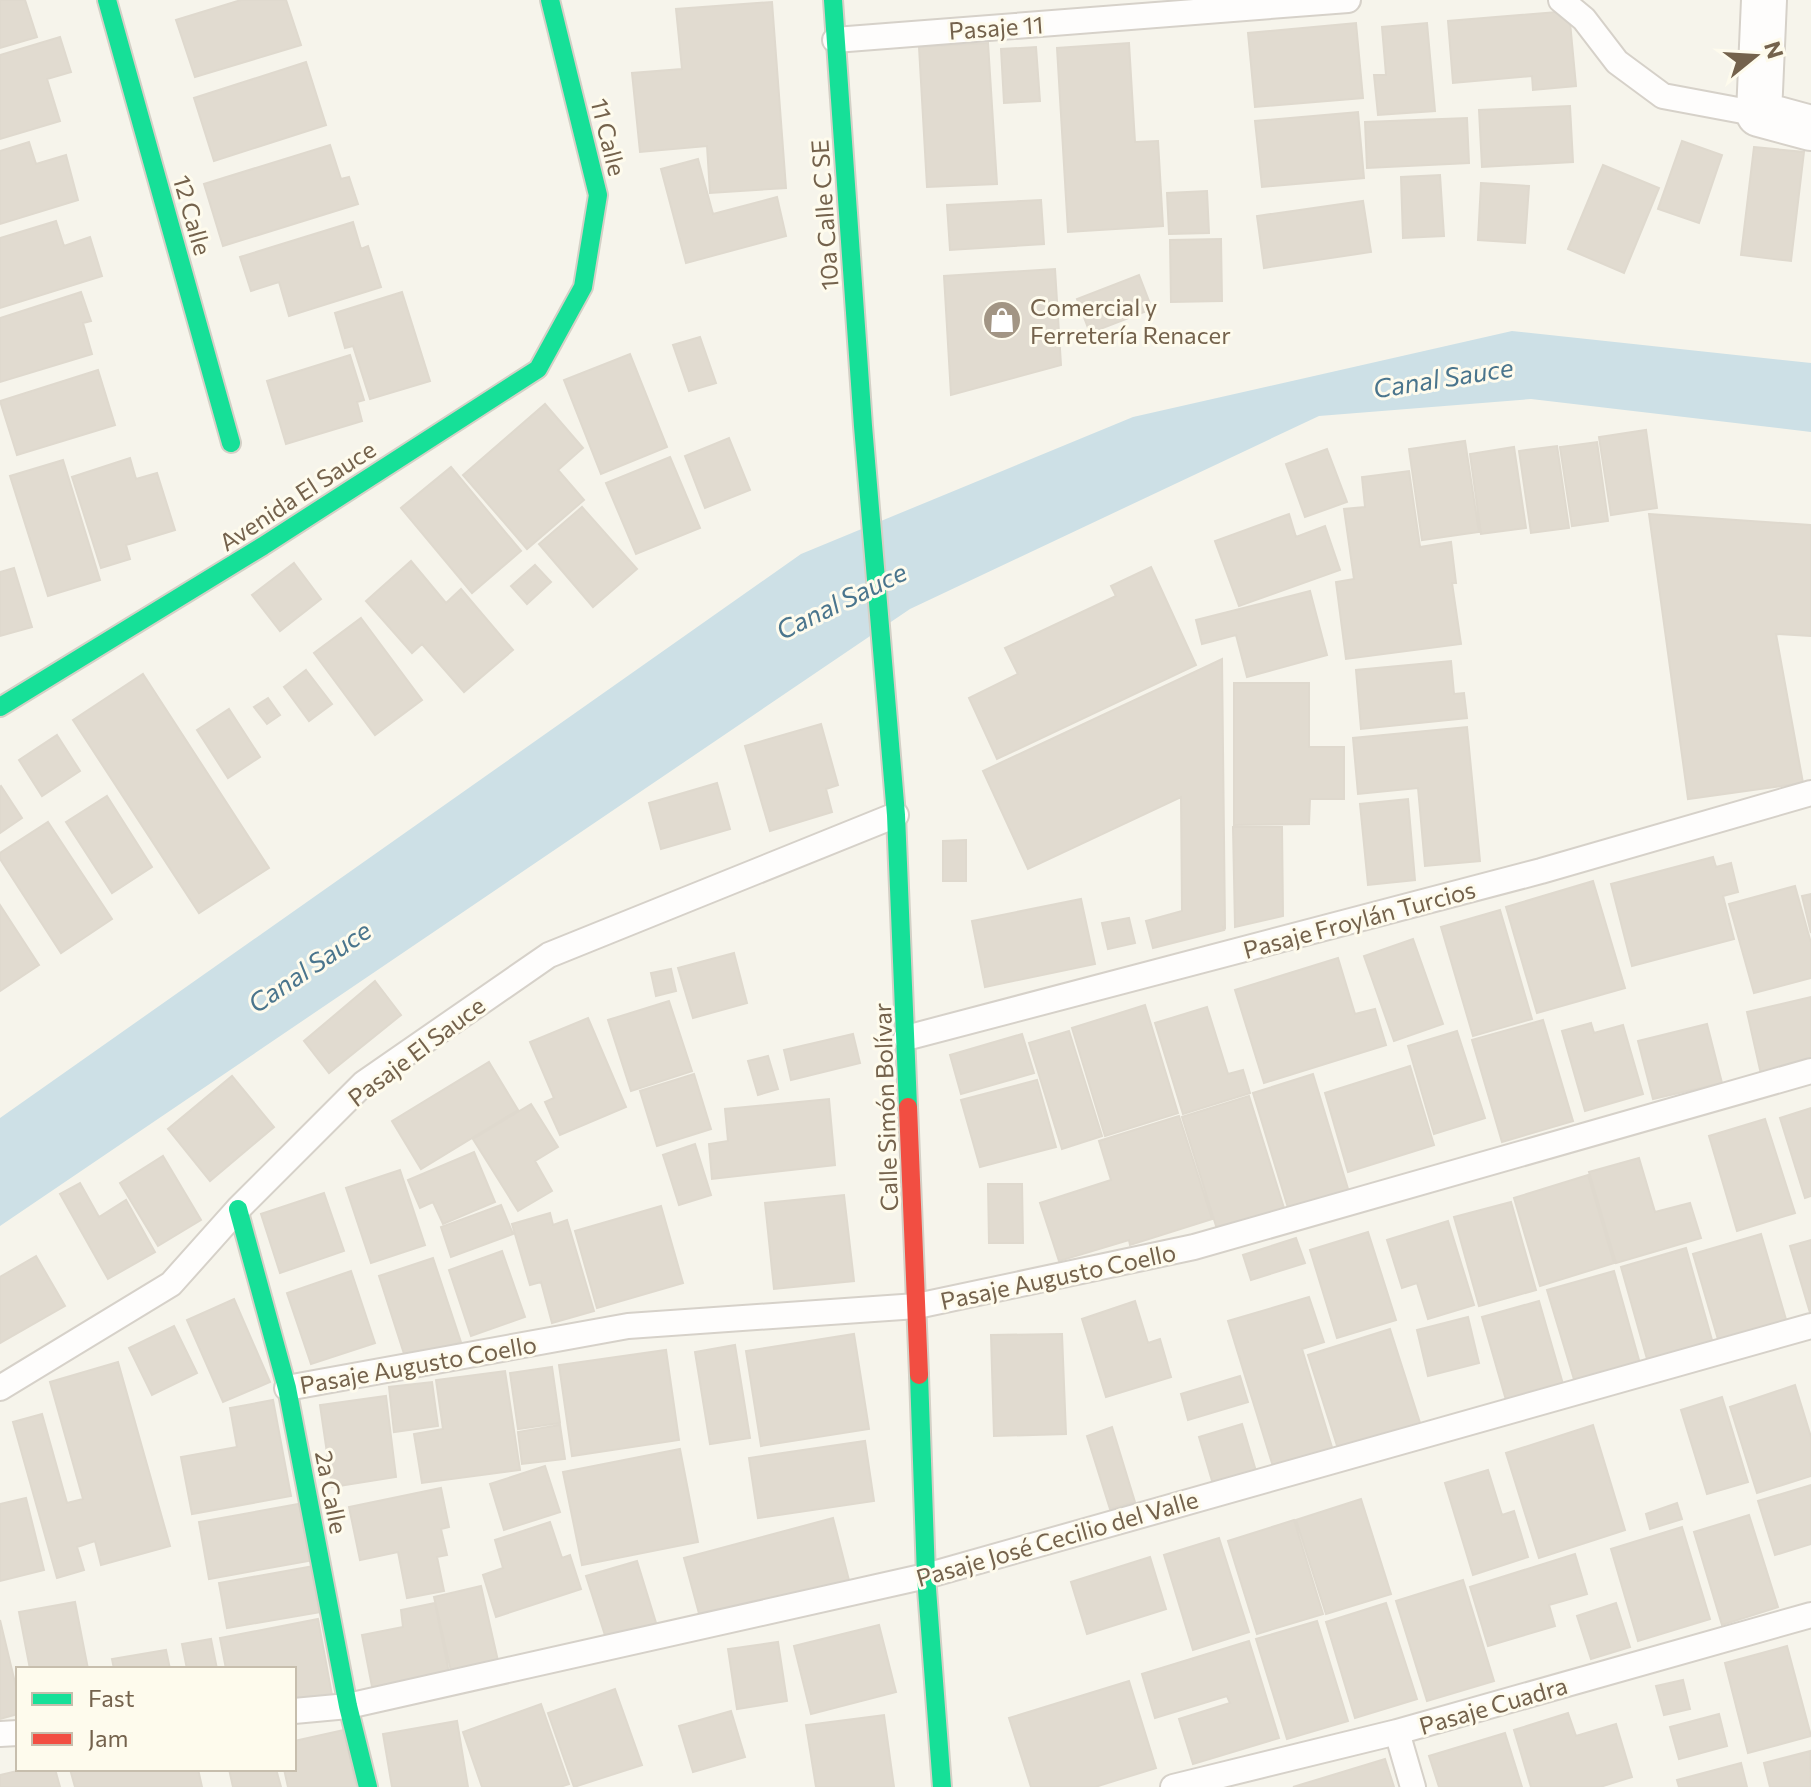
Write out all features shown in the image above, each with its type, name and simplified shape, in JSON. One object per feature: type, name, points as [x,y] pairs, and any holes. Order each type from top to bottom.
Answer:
[{"type":"street","name":"12 Calle","points":[[107,0],[231,443]]},
{"type":"street","name":"11 Calle","points":[[550,0],[598,195],[583,287]]},
{"type":"street","name":"10a Calle C SE","points":[[833,0],[863,426]]},
{"type":"street","points":[[1764,0],[1759,114],[1811,128]]},
{"type":"street","name":"Avenida El Sauce","points":[[0,707],[263,546],[538,369],[583,287]]},
{"type":"street","name":"Calle Simón Bolívar","points":[[863,426],[896,815],[926,1576],[942,1787]]},
{"type":"street","name":"2a Calle","points":[[238,1209],[287,1388],[348,1706],[368,1787]]},
{"type":"lane","name":"Pasaje 11","points":[[835,40],[1348,0]]},
{"type":"lane","points":[[1561,0],[1584,19],[1617,62],[1663,96],[1759,114]]},
{"type":"lane","name":"Pasaje Froylán Turcios","points":[[906,1038],[1541,871],[1811,793]]},
{"type":"lane","name":"Pasaje El Sauce","points":[[0,1388],[171,1284],[238,1209],[364,1083],[549,955],[896,815]]},
{"type":"lane","name":"Pasaje Augusto Coello","points":[[287,1388],[628,1326],[917,1306],[1194,1247],[1811,1071]]},
{"type":"lane","name":"Pasaje José Cecilio del Valle","points":[[296,1711],[348,1706],[926,1576],[1811,1326]]},
{"type":"lane","name":"Pasaje Cuadra","points":[[1173,1787],[1397,1732],[1811,1615]]},
{"type":"lane","points":[[1397,1732],[1413,1787]]},
{"type":"water","name":"Canal Sauce","points":[[1512,331],[1811,363],[1811,432],[1531,399],[1319,416],[910,609],[0,1226],[0,1118],[801,554],[1133,417]]},
{"type":"building","points":[[0,0],[25,0],[37,37],[0,48]]},
{"type":"building","points":[[241,0],[286,0],[301,45],[195,77],[176,20]]},
{"type":"building","points":[[772,2],[786,188],[710,193],[707,146],[640,152],[632,73],[682,69],[676,9]]},
{"type":"building","points":[[1569,11],[1576,86],[1533,90],[1532,76],[1453,83],[1448,21]]},
{"type":"building","points":[[1356,23],[1363,98],[1255,107],[1248,33]]},
{"type":"building","points":[[1427,23],[1435,111],[1378,115],[1374,75],[1386,75],[1382,27]]},
{"type":"building","points":[[60,37],[71,72],[47,79],[60,121],[0,139],[0,55]]},
{"type":"building","points":[[988,43],[997,184],[927,187],[919,47]]},
{"type":"building","points":[[1129,43],[1135,142],[1158,141],[1163,226],[1068,232],[1057,48]]},
{"type":"building","points":[[1036,47],[1040,101],[1004,103],[1001,49]]},
{"type":"building","points":[[306,62],[326,125],[214,161],[194,98]]},
{"type":"building","points":[[1570,106],[1573,162],[1482,167],[1479,110]]},
{"type":"building","points":[[1358,112],[1364,178],[1262,187],[1255,121]]},
{"type":"building","points":[[1467,118],[1469,163],[1367,168],[1365,122]]},
{"type":"building","points":[[1682,141],[1722,155],[1699,223],[1658,209]]},
{"type":"building","points":[[29,142],[36,164],[66,155],[78,200],[0,224],[0,151]]},
{"type":"building","points":[[330,145],[341,179],[349,177],[358,204],[223,246],[204,184]]},
{"type":"building","points":[[1754,147],[1804,152],[1791,261],[1741,255]]},
{"type":"building","points":[[698,159],[713,214],[777,197],[786,236],[686,263],[661,169]]},
{"type":"building","points":[[1603,165],[1659,188],[1624,273],[1568,249]]},
{"type":"building","points":[[1440,175],[1444,236],[1403,238],[1401,177]]},
{"type":"building","points":[[1481,183],[1529,186],[1525,243],[1478,240]]},
{"type":"building","points":[[1207,191],[1209,233],[1169,234],[1167,193]]},
{"type":"building","points":[[1041,200],[1044,244],[950,250],[947,205]]},
{"type":"building","points":[[1363,201],[1371,252],[1264,268],[1257,216]]},
{"type":"building","points":[[56,221],[64,246],[90,237],[102,276],[0,308],[0,238]]},
{"type":"building","points":[[353,222],[361,249],[368,246],[381,287],[289,316],[279,282],[251,291],[240,257]]},
{"type":"building","points":[[1221,239],[1222,301],[1171,302],[1170,240]]},
{"type":"building","name":"Comercial y Ferretería Renacer","points":[[1055,269],[1061,365],[951,395],[944,276]]},
{"type":"building","points":[[1139,275],[1152,309],[1090,333],[1077,299]]},
{"type":"building","points":[[81,292],[91,321],[83,323],[92,354],[0,382],[0,318]]},
{"type":"building","points":[[402,292],[430,381],[370,399],[353,346],[345,348],[335,313]]},
{"type":"building","points":[[700,337],[716,383],[689,391],[673,345]]},
{"type":"building","points":[[630,354],[667,447],[601,474],[564,380]]},
{"type":"building","points":[[350,355],[364,400],[357,402],[362,421],[286,444],[267,381]]},
{"type":"building","points":[[98,370],[115,425],[17,455],[0,401]]},
{"type":"building","points":[[545,404],[583,448],[558,470],[584,500],[527,549],[463,475]]},
{"type":"building","points":[[1646,430],[1657,508],[1611,515],[1599,437]]},
{"type":"building","points":[[729,438],[750,490],[705,508],[685,456]]},
{"type":"building","points":[[1465,441],[1479,532],[1422,540],[1409,449]]},
{"type":"building","points":[[1597,442],[1608,521],[1572,526],[1560,447]]},
{"type":"building","points":[[1557,446],[1569,528],[1531,533],[1519,451]]},
{"type":"building","points":[[1514,447],[1526,528],[1481,534],[1470,454]]},
{"type":"building","points":[[1327,449],[1347,502],[1305,517],[1286,464]]},
{"type":"building","points":[[670,457],[700,528],[636,554],[606,483]]},
{"type":"building","points":[[130,458],[136,479],[157,473],[175,530],[126,545],[130,559],[101,568],[72,477]]},
{"type":"building","points":[[63,460],[100,580],[48,596],[10,476]]},
{"type":"building","points":[[451,467],[521,551],[472,593],[401,508]]},
{"type":"building","points":[[1409,471],[1420,547],[1451,542],[1456,583],[1452,583],[1461,644],[1346,659],[1336,582],[1354,579],[1344,509],[1365,507],[1362,477]]},
{"type":"building","points":[[582,507],[637,569],[593,607],[539,544]]},
{"type":"building","points":[[1289,514],[1296,537],[1325,526],[1340,570],[1239,606],[1215,541]]},
{"type":"building","points":[[1649,514],[1811,525],[1811,636],[1776,634],[1803,783],[1688,799]]},
{"type":"building","points":[[411,561],[446,603],[461,589],[513,650],[464,692],[422,644],[412,653],[366,601]]},
{"type":"building","points":[[294,563],[321,599],[280,631],[252,595]]},
{"type":"building","points":[[535,565],[551,582],[527,604],[511,586]]},
{"type":"building","points":[[1151,567],[1196,665],[997,759],[969,698],[1018,674],[1005,648],[1116,596],[1111,586]]},
{"type":"building","points":[[14,568],[32,627],[0,636],[0,572]]},
{"type":"building","points":[[1310,591],[1327,655],[1247,677],[1236,635],[1202,644],[1196,620]]},
{"type":"building","points":[[361,618],[422,700],[375,735],[314,653]]},
{"type":"building","points":[[1222,659],[1225,928],[1153,948],[1146,921],[1182,911],[1181,797],[1028,869],[983,771]]},
{"type":"building","points":[[1451,661],[1454,694],[1464,693],[1467,718],[1361,729],[1356,670]]},
{"type":"building","points":[[306,670],[332,704],[309,721],[284,687]]},
{"type":"building","points":[[143,674],[269,868],[199,913],[73,720]]},
{"type":"building","points":[[1234,683],[1309,683],[1309,747],[1344,747],[1344,799],[1310,799],[1309,824],[1234,825]]},
{"type":"building","points":[[268,698],[280,715],[267,724],[254,707]]},
{"type":"building","points":[[229,709],[260,757],[228,778],[197,730]]},
{"type":"building","points":[[821,724],[838,785],[826,789],[832,812],[770,831],[745,746]]},
{"type":"building","points":[[1467,727],[1480,861],[1425,866],[1418,788],[1358,794],[1353,738]]},
{"type":"building","points":[[57,735],[80,771],[42,796],[19,760]]},
{"type":"building","points":[[717,783],[730,829],[661,849],[649,803]]},
{"type":"building","points":[[0,787],[22,818],[0,833]]},
{"type":"building","points":[[107,796],[152,867],[112,893],[66,822]]},
{"type":"building","points":[[1408,799],[1415,880],[1368,885],[1360,804]]},
{"type":"building","points":[[48,822],[112,919],[61,953],[0,859],[0,853]]},
{"type":"building","points":[[1233,827],[1282,827],[1283,916],[1235,927]]},
{"type":"building","points":[[966,840],[966,881],[943,881],[943,841]]},
{"type":"building","points":[[1713,857],[1716,867],[1731,863],[1738,892],[1723,896],[1734,939],[1632,966],[1611,884]]},
{"type":"building","points":[[1593,881],[1625,988],[1537,1013],[1506,907]]},
{"type":"building","points":[[1795,886],[1811,943],[1811,978],[1754,993],[1729,904]]},
{"type":"building","points":[[1811,894],[1811,933],[1802,896]]},
{"type":"building","points":[[1081,899],[1095,964],[985,987],[972,921]]},
{"type":"building","points":[[0,905],[39,965],[0,991]]},
{"type":"building","points":[[1500,910],[1532,1019],[1473,1036],[1441,927]]},
{"type":"building","points":[[1129,918],[1135,943],[1108,949],[1102,923]]},
{"type":"building","points":[[1413,939],[1443,1024],[1394,1041],[1364,956]]},
{"type":"building","points":[[734,953],[747,1003],[693,1018],[678,968]]},
{"type":"building","points":[[1338,958],[1355,1014],[1375,1009],[1386,1045],[1264,1083],[1235,990]]},
{"type":"building","points":[[671,969],[676,991],[656,996],[651,973]]},
{"type":"building","points":[[375,981],[401,1015],[329,1073],[304,1041]]},
{"type":"building","points":[[1811,997],[1811,1062],[1761,1074],[1747,1012]]},
{"type":"building","points":[[669,1001],[692,1071],[631,1091],[608,1020]]},
{"type":"building","points":[[1145,1005],[1178,1113],[1105,1136],[1072,1028]]},
{"type":"building","points":[[1207,1007],[1228,1074],[1243,1070],[1250,1093],[1183,1114],[1155,1023]]},
{"type":"building","points":[[588,1018],[626,1107],[560,1135],[545,1102],[554,1098],[530,1042]]},
{"type":"building","points":[[1543,1020],[1573,1121],[1502,1142],[1472,1040]]},
{"type":"building","points":[[1591,1023],[1594,1033],[1623,1025],[1643,1094],[1585,1111],[1562,1031]]},
{"type":"building","points":[[1707,1024],[1722,1083],[1653,1099],[1638,1041]]},
{"type":"building","points":[[1069,1031],[1102,1136],[1062,1149],[1029,1043]]},
{"type":"building","points":[[1457,1031],[1485,1118],[1434,1134],[1408,1046]]},
{"type":"building","points":[[853,1034],[860,1063],[791,1080],[784,1050]]},
{"type":"building","points":[[1022,1034],[1034,1073],[961,1094],[950,1055]]},
{"type":"building","points":[[768,1056],[778,1089],[758,1095],[748,1061]]},
{"type":"building","points":[[489,1062],[518,1110],[421,1169],[392,1121]]},
{"type":"building","points":[[1410,1066],[1434,1145],[1348,1172],[1325,1093]]},
{"type":"building","points":[[694,1074],[711,1129],[657,1146],[640,1091]]},
{"type":"building","points":[[1313,1074],[1349,1192],[1289,1211],[1253,1093]]},
{"type":"building","points":[[232,1076],[274,1127],[210,1181],[168,1129]]},
{"type":"building","points":[[1037,1080],[1056,1147],[980,1167],[961,1100]]},
{"type":"building","points":[[1249,1096],[1284,1208],[1217,1229],[1182,1117]]},
{"type":"building","points":[[829,1099],[835,1165],[712,1179],[709,1144],[728,1141],[725,1109]]},
{"type":"building","points":[[531,1104],[558,1147],[535,1161],[552,1191],[518,1211],[473,1139]]},
{"type":"building","points":[[1811,1108],[1811,1196],[1805,1198],[1780,1118]]},
{"type":"building","points":[[1179,1116],[1212,1219],[1130,1245],[1129,1240],[1059,1261],[1040,1203],[1111,1180],[1099,1141]]},
{"type":"building","points":[[1765,1119],[1795,1213],[1737,1231],[1709,1136]]},
{"type":"building","points":[[695,1144],[711,1195],[679,1205],[663,1155]]},
{"type":"building","points":[[474,1152],[495,1202],[443,1224],[433,1202],[420,1208],[408,1180]]},
{"type":"building","points":[[163,1156],[201,1220],[158,1246],[120,1183]]},
{"type":"building","points":[[1639,1158],[1655,1212],[1690,1203],[1701,1238],[1616,1263],[1589,1172]]},
{"type":"building","points":[[400,1170],[425,1245],[371,1263],[346,1188]]},
{"type":"building","points":[[1588,1175],[1614,1263],[1540,1286],[1514,1198]]},
{"type":"building","points":[[80,1183],[99,1217],[126,1200],[155,1252],[108,1279],[60,1194]]},
{"type":"building","points":[[988,1184],[1022,1184],[1023,1243],[989,1243]]},
{"type":"building","points":[[324,1193],[344,1251],[280,1273],[261,1214]]},
{"type":"building","points":[[844,1195],[854,1281],[774,1289],[765,1203]]},
{"type":"building","points":[[1511,1202],[1536,1290],[1479,1306],[1454,1217]]},
{"type":"building","points":[[501,1205],[513,1234],[451,1257],[441,1227]]},
{"type":"building","points":[[661,1206],[683,1283],[597,1308],[575,1231]]},
{"type":"building","points":[[550,1213],[553,1225],[567,1220],[594,1311],[552,1323],[541,1282],[530,1285],[512,1224]]},
{"type":"building","points":[[1448,1221],[1474,1305],[1428,1319],[1417,1283],[1402,1288],[1387,1240]]},
{"type":"building","points":[[1368,1232],[1396,1320],[1337,1338],[1310,1250]]},
{"type":"building","points":[[1761,1234],[1790,1333],[1722,1353],[1693,1254]]},
{"type":"building","points":[[1296,1238],[1305,1263],[1251,1280],[1243,1255]]},
{"type":"building","points":[[1811,1240],[1811,1316],[1790,1246]]},
{"type":"building","points":[[1686,1248],[1714,1347],[1649,1366],[1621,1267]]},
{"type":"building","points":[[502,1251],[525,1317],[471,1336],[449,1270]]},
{"type":"building","points":[[36,1256],[65,1306],[0,1343],[0,1277]]},
{"type":"building","points":[[433,1258],[461,1342],[406,1360],[379,1276]]},
{"type":"building","points":[[351,1271],[375,1343],[311,1364],[287,1293]]},
{"type":"building","points":[[1614,1271],[1641,1367],[1576,1386],[1547,1290]]},
{"type":"building","points":[[1309,1297],[1324,1342],[1302,1349],[1335,1457],[1276,1476],[1228,1321]]},
{"type":"building","points":[[234,1299],[270,1382],[223,1402],[187,1320]]},
{"type":"building","points":[[1135,1301],[1148,1343],[1160,1339],[1171,1377],[1106,1397],[1082,1319]]},
{"type":"building","points":[[1539,1301],[1563,1384],[1506,1400],[1482,1317]]},
{"type":"building","points":[[1468,1317],[1479,1363],[1428,1376],[1417,1330]]},
{"type":"building","points":[[174,1326],[197,1373],[152,1395],[129,1348]]},
{"type":"building","points":[[1390,1329],[1423,1432],[1341,1458],[1308,1355]]},
{"type":"building","points":[[854,1334],[869,1429],[761,1446],[746,1351]]},
{"type":"building","points":[[1062,1334],[1066,1434],[994,1436],[991,1335]]},
{"type":"building","points":[[735,1345],[750,1438],[710,1444],[695,1352]]},
{"type":"building","points":[[666,1350],[679,1440],[572,1456],[559,1365]]},
{"type":"building","points":[[118,1362],[170,1546],[101,1565],[95,1541],[77,1547],[84,1570],[57,1578],[13,1422],[42,1414],[67,1503],[83,1499],[50,1382]]},
{"type":"building","points":[[552,1367],[560,1423],[518,1429],[510,1373]]},
{"type":"building","points":[[505,1371],[520,1470],[422,1483],[414,1434],[443,1429],[436,1380]]},
{"type":"building","points":[[1240,1376],[1248,1402],[1188,1420],[1181,1394]]},
{"type":"building","points":[[432,1382],[438,1426],[394,1432],[389,1387]]},
{"type":"building","points":[[1795,1385],[1811,1437],[1811,1476],[1757,1493],[1730,1407]]},
{"type":"building","points":[[386,1396],[396,1477],[332,1487],[320,1405]]},
{"type":"building","points":[[1722,1397],[1748,1482],[1707,1494],[1681,1410]]},
{"type":"building","points":[[273,1400],[291,1496],[192,1514],[181,1457],[237,1447],[230,1408]]},
{"type":"building","points":[[1242,1424],[1256,1471],[1213,1484],[1199,1437]]},
{"type":"building","points":[[560,1425],[565,1459],[522,1464],[518,1432]]},
{"type":"building","points":[[1593,1425],[1625,1530],[1539,1558],[1506,1453]]},
{"type":"building","points":[[1112,1427],[1135,1502],[1110,1509],[1087,1436]]},
{"type":"building","points":[[865,1441],[874,1501],[758,1518],[749,1458]]},
{"type":"building","points":[[680,1449],[698,1542],[582,1565],[563,1472]]},
{"type":"building","points":[[545,1466],[560,1512],[504,1530],[490,1484]]},
{"type":"building","points":[[1488,1470],[1502,1515],[1514,1511],[1528,1557],[1473,1575],[1445,1483]]},
{"type":"building","points":[[1811,1485],[1811,1544],[1775,1555],[1758,1501]]},
{"type":"building","points":[[441,1488],[449,1527],[441,1529],[447,1555],[437,1557],[444,1591],[407,1598],[398,1552],[360,1560],[349,1507]]},
{"type":"building","points":[[26,1498],[44,1570],[0,1581],[0,1504]]},
{"type":"building","points":[[1361,1499],[1391,1594],[1326,1614],[1296,1520]]},
{"type":"building","points":[[304,1503],[314,1560],[209,1579],[199,1522]]},
{"type":"building","points":[[1677,1503],[1682,1519],[1650,1529],[1646,1514]]},
{"type":"building","points":[[1749,1515],[1778,1607],[1722,1625],[1694,1532]]},
{"type":"building","points":[[833,1518],[852,1592],[704,1632],[684,1558]]},
{"type":"building","points":[[1294,1520],[1323,1614],[1257,1634],[1228,1541]]},
{"type":"building","points":[[550,1522],[562,1558],[570,1555],[581,1589],[496,1617],[483,1575],[503,1568],[495,1540]]},
{"type":"building","points":[[1682,1527],[1710,1619],[1638,1641],[1611,1549]]},
{"type":"building","points":[[1219,1538],[1249,1632],[1193,1650],[1164,1555]]},
{"type":"building","points":[[1575,1554],[1587,1594],[1549,1605],[1555,1626],[1488,1646],[1470,1587]]},
{"type":"building","points":[[1150,1557],[1166,1609],[1087,1634],[1071,1582]]},
{"type":"building","points":[[637,1561],[661,1639],[611,1654],[586,1576]]},
{"type":"building","points":[[314,1566],[321,1612],[227,1628],[219,1583]]},
{"type":"building","points":[[1463,1580],[1494,1681],[1427,1701],[1396,1601]]},
{"type":"building","points":[[481,1586],[503,1683],[456,1693],[434,1597]]},
{"type":"building","points":[[75,1602],[88,1667],[30,1667],[19,1612]]},
{"type":"building","points":[[435,1603],[452,1688],[375,1702],[362,1635],[403,1627],[401,1610]]},
{"type":"building","points":[[1386,1603],[1417,1699],[1355,1718],[1326,1622]]},
{"type":"building","points":[[1616,1603],[1630,1647],[1591,1659],[1577,1616]]},
{"type":"building","points":[[318,1619],[332,1695],[296,1702],[296,1667],[226,1667],[220,1638]]},
{"type":"building","points":[[0,1620],[16,1687],[16,1715],[0,1719]]},
{"type":"building","points":[[1317,1621],[1348,1721],[1287,1739],[1256,1639]]},
{"type":"building","points":[[879,1625],[896,1692],[811,1714],[794,1646]]},
{"type":"building","points":[[211,1639],[217,1667],[187,1667],[182,1644]]},
{"type":"building","points":[[1249,1641],[1279,1738],[1193,1764],[1179,1719],[1230,1703],[1227,1696],[1155,1718],[1142,1674]]},
{"type":"building","points":[[778,1642],[787,1701],[737,1709],[728,1649]]},
{"type":"building","points":[[1787,1646],[1811,1736],[1748,1753],[1725,1663]]},
{"type":"building","points":[[166,1650],[170,1667],[114,1667],[112,1659]]},
{"type":"building","points":[[1683,1680],[1690,1709],[1664,1715],[1656,1686]]},
{"type":"building","points":[[1129,1681],[1156,1768],[1095,1787],[1031,1787],[1009,1718]]},
{"type":"building","points":[[615,1689],[642,1765],[574,1787],[548,1713]]},
{"type":"building","points":[[541,1704],[569,1784],[560,1787],[482,1787],[463,1732]]},
{"type":"building","points":[[731,1711],[745,1757],[693,1772],[679,1726]]},
{"type":"building","points":[[1568,1713],[1576,1736],[1616,1724],[1632,1777],[1600,1787],[1531,1787],[1514,1730]]},
{"type":"building","points":[[1719,1714],[1727,1746],[1679,1759],[1670,1727]]},
{"type":"building","points":[[884,1715],[894,1787],[816,1787],[806,1725]]},
{"type":"building","points":[[457,1721],[468,1787],[392,1787],[383,1734]]},
{"type":"building","points":[[344,1730],[356,1787],[288,1787],[284,1771],[296,1771],[296,1741]]},
{"type":"building","points":[[1505,1733],[1522,1787],[1439,1787],[1429,1756]]},
{"type":"building","points":[[1810,1751],[1811,1787],[1770,1787],[1764,1763]]},
{"type":"building","points":[[1385,1759],[1394,1787],[1293,1787]]},
{"type":"building","points":[[1741,1763],[1747,1787],[1679,1787],[1677,1780]]},
{"type":"building","points":[[17,1771],[56,1771],[60,1787],[0,1787],[0,1775]]},
{"type":"building","points":[[71,1771],[198,1771],[202,1787],[75,1787]]},
{"type":"building","points":[[229,1771],[277,1771],[281,1787],[233,1787]]},
{"type":"traffic: fast","points":[[107,0],[231,443]]},
{"type":"traffic: fast","points":[[0,707],[263,546],[538,369],[583,287],[598,195],[550,0]]},
{"type":"traffic: fast","points":[[833,0],[863,426],[896,815],[908,1107]]},
{"type":"traffic: fast","points":[[238,1209],[287,1388],[348,1706],[368,1787]]},
{"type":"traffic: fast","points":[[919,1375],[926,1576],[942,1787]]},
{"type":"traffic: jam","points":[[908,1107],[919,1375]]},
{"type":"place","name":"Comercial y Ferretería Renacer","points":[[1002,320]]}]
